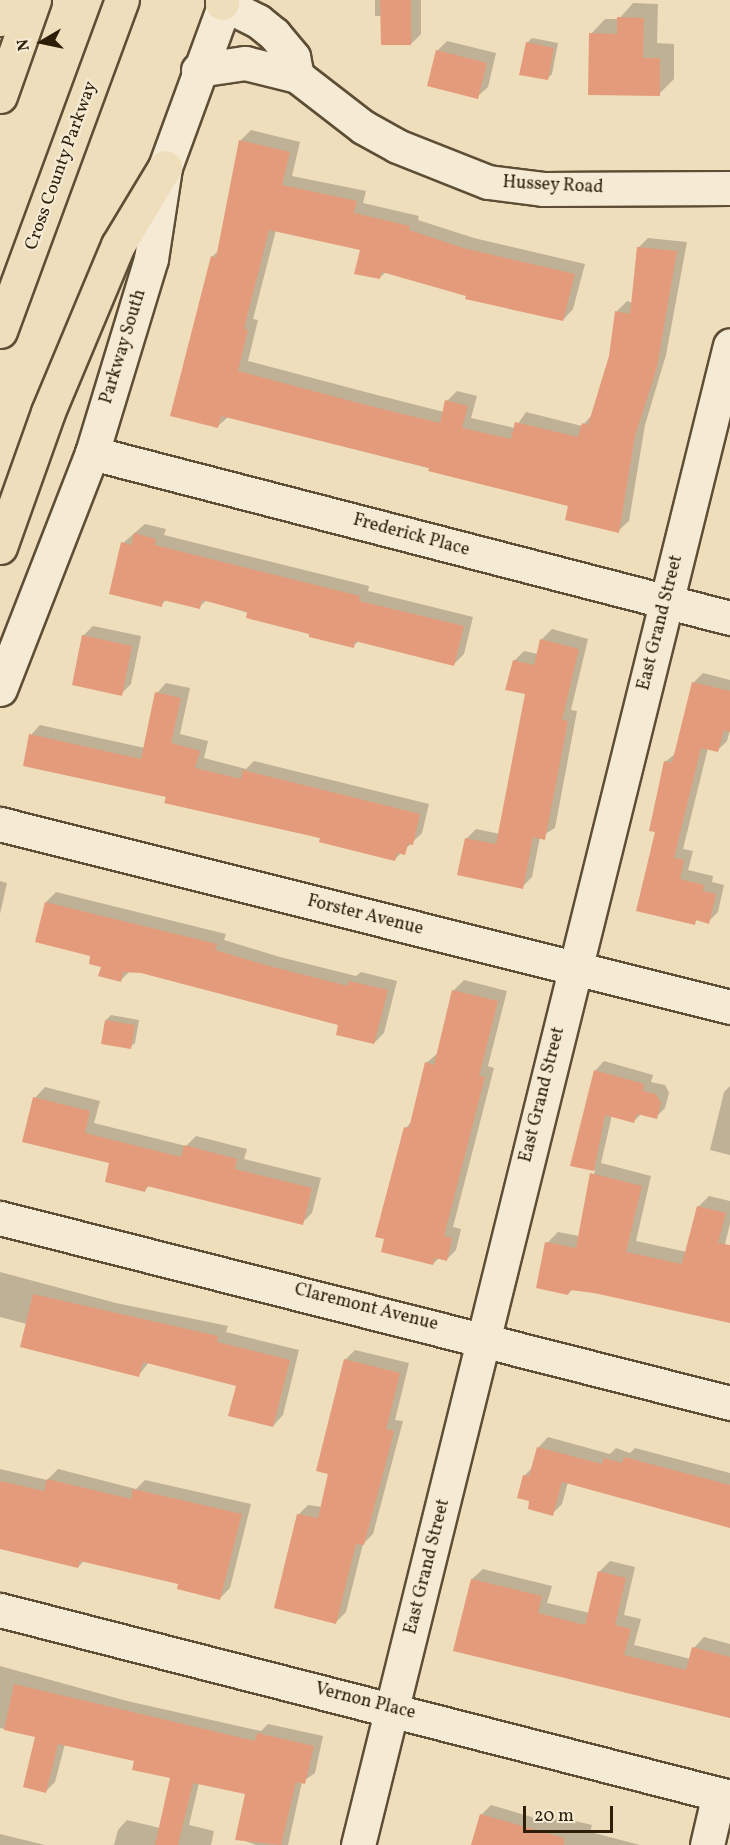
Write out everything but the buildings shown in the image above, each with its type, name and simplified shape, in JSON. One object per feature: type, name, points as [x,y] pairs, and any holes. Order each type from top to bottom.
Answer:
[{"type":"highway","points":[[0,19],[13,0]]},
{"type":"highway","points":[[0,96],[34,0]]},
{"type":"highway","name":"Cross County Parkway","points":[[0,331],[122,0]]},
{"type":"highway","points":[[0,547],[48,412],[106,273],[165,167]]},
{"type":"street","name":"Parkway South","points":[[0,689],[92,453],[151,259],[165,167],[224,1]]},
{"type":"street","points":[[224,1],[258,21],[274,34],[293,57],[297,76]]},
{"type":"street","name":"Hussey Road","points":[[198,70],[245,63],[297,76],[380,136],[429,161],[488,182],[543,189],[730,188]]},
{"type":"street","name":"East Grand Street","points":[[358,1845],[573,968],[667,603],[730,345]]},
{"type":"street","name":"Frederick Place","points":[[92,453],[730,618]]},
{"type":"street","name":"Forster Avenue","points":[[0,824],[730,1007]]},
{"type":"street","name":"Claremont Avenue","points":[[0,1218],[484,1337],[730,1403]]},
{"type":"street","name":"Vernon Place","points":[[0,1610],[725,1795]]},
{"type":"street","points":[[706,1845],[725,1795]]}]
